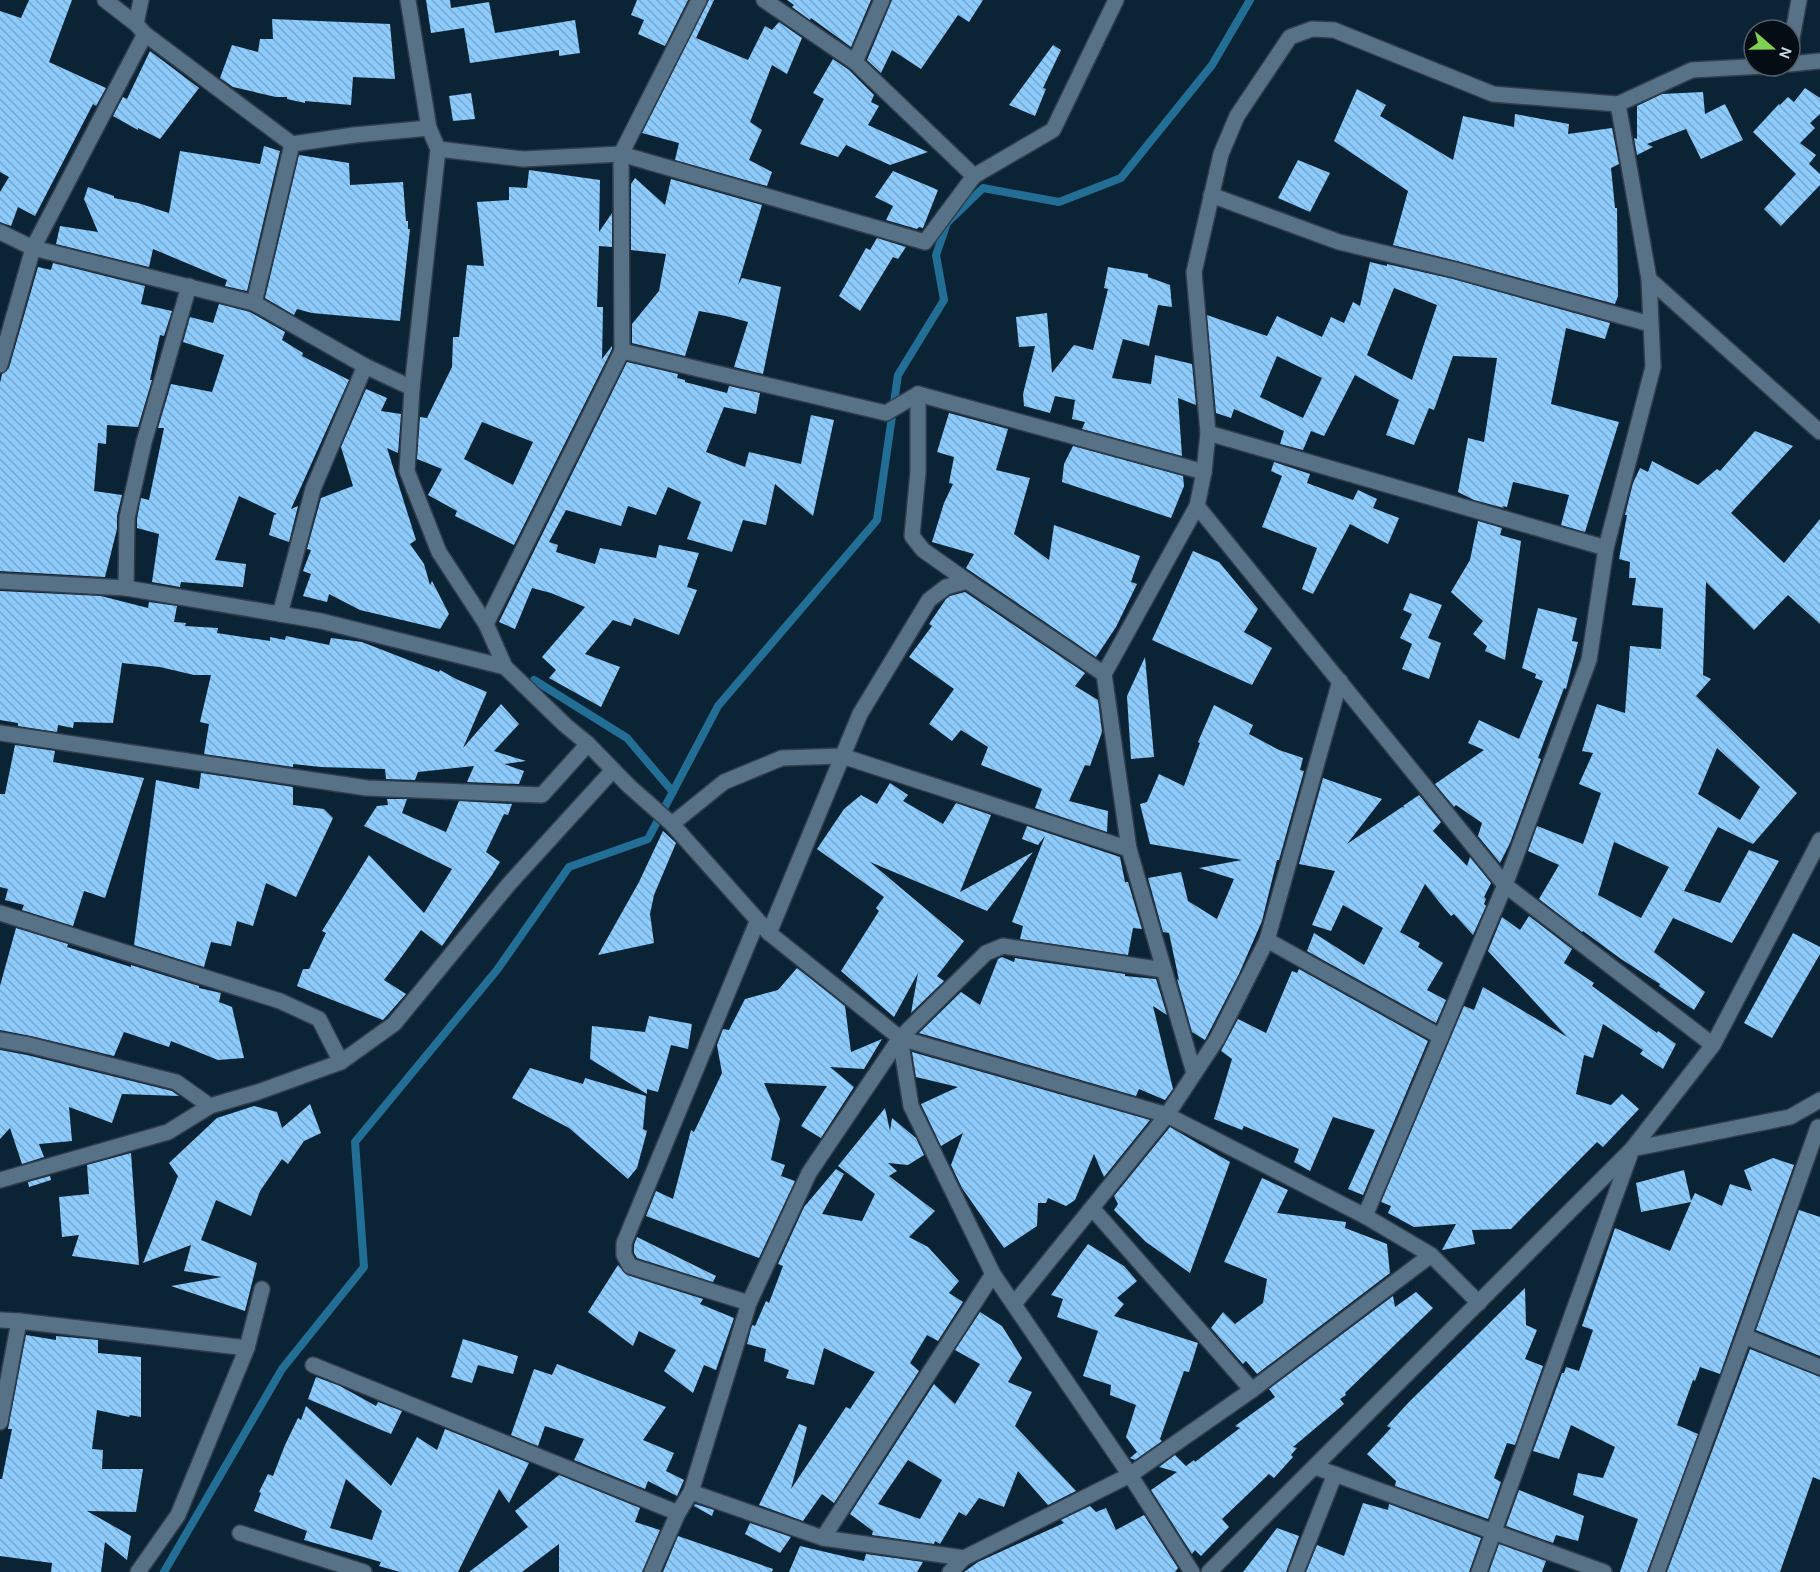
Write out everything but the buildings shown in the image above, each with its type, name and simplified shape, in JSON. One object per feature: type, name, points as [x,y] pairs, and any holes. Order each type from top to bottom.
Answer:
[{"type":"street","points":[[105,0],[292,144],[429,128]]},
{"type":"street","points":[[0,365],[33,248],[140,28],[141,0]]},
{"type":"street","points":[[408,0],[429,128],[438,149],[412,388],[407,471],[439,552],[486,624],[506,667],[629,786],[672,824],[757,922],[900,1038],[1167,1115],[1365,1216],[1431,1255],[1479,1303]]},
{"type":"street","points":[[486,624],[622,351],[621,154],[699,0]]},
{"type":"street","points":[[764,0],[855,62],[974,176]]},
{"type":"street","points":[[855,62],[882,0]]},
{"type":"street","points":[[438,149],[523,159],[621,154],[925,242],[974,176],[1053,130],[1116,0]]},
{"type":"street","points":[[1796,18],[1799,0]]},
{"type":"street","points":[[1194,1073],[1129,849],[1104,674],[1197,506],[1204,472],[1208,433],[1194,272],[1221,154],[1237,116],[1290,37],[1312,29],[1334,30],[1493,94],[1618,104],[1692,70],[1742,67]]},
{"type":"street","points":[[1802,63],[1820,61]]},
{"type":"street","points":[[1365,1216],[1505,885],[1589,660],[1606,548],[1653,367],[1649,279],[1618,104]]},
{"type":"street","points":[[254,303],[292,144]]},
{"type":"street","points":[[1211,195],[1339,242],[1455,270],[1650,324]]},
{"type":"street","points":[[0,232],[33,248],[254,303],[365,366],[412,388]]},
{"type":"street","points":[[1649,279],[1820,432]]},
{"type":"street","points":[[126,588],[127,518],[144,442],[189,286]]},
{"type":"street","points":[[622,351],[886,413],[918,394],[1204,472]]},
{"type":"street","points":[[280,614],[313,489],[365,366]]},
{"type":"street","points":[[918,394],[918,472],[912,536],[923,550],[1104,674]]},
{"type":"street","points":[[1208,433],[1606,548]]},
{"type":"street","points":[[1197,506],[1505,885],[1713,1045]]},
{"type":"street","points":[[0,580],[126,588],[321,621],[506,667]]},
{"type":"street","points":[[769,933],[860,714],[929,600],[946,587],[967,581]]},
{"type":"street","points":[[1014,1304],[1167,1115],[1217,1039],[1267,940],[1340,681]]},
{"type":"street","points":[[0,733],[368,788],[542,795],[588,744]]},
{"type":"street","points":[[672,824],[724,782],[782,758],[842,756],[1129,849]]},
{"type":"street","points":[[0,1180],[168,1132],[210,1106],[258,1092],[341,1062],[394,1024],[509,884],[613,770]]},
{"type":"street","points":[[1209,1572],[1632,1149],[1713,1045],[1820,840]]},
{"type":"street","points":[[0,913],[280,1001],[319,1019],[341,1062]]},
{"type":"street","points":[[749,1303],[630,1266],[624,1255],[624,1243],[757,922]]},
{"type":"street","points":[[1267,940],[1441,1037]]},
{"type":"street","points":[[652,1572],[678,1513],[691,1492],[749,1303],[809,1173],[900,1038],[986,953],[1003,945],[1164,970]]},
{"type":"street","points":[[900,1038],[911,1106],[993,1274],[1130,1475],[1192,1572]]},
{"type":"street","points":[[0,1040],[29,1045],[176,1082],[210,1106]]},
{"type":"street","points":[[1632,1149],[1790,1117],[1820,1100]]},
{"type":"street","points":[[1657,1572],[1819,1127],[1790,1117]]},
{"type":"street","points":[[1479,1572],[1632,1149]]},
{"type":"street","points":[[1092,1208],[1252,1390]]},
{"type":"street","points":[[950,1572],[964,1558],[1130,1475],[1252,1390],[1431,1255]]},
{"type":"street","points":[[823,1538],[993,1274]]},
{"type":"street","points":[[138,1572],[178,1515],[247,1348],[262,1289]]},
{"type":"street","points":[[0,1320],[247,1348]]},
{"type":"street","points":[[0,1422],[19,1321]]},
{"type":"street","points":[[1744,1336],[1820,1367]]},
{"type":"street","points":[[313,1365],[678,1513]]},
{"type":"street","points":[[1315,1467],[1604,1572]]},
{"type":"street","points":[[1296,1572],[1335,1474]]},
{"type":"street","points":[[691,1492],[823,1538],[964,1558]]},
{"type":"street","points":[[240,1533],[364,1572]]},
{"type":"waterway","points":[[164,1572],[282,1369],[364,1267],[355,1142],[497,970],[569,867],[648,839],[718,706],[877,520],[898,375],[944,300],[936,255],[947,223],[983,188],[1059,202],[1121,178],[1212,65],[1250,0]]},
{"type":"waterway","points":[[534,680],[627,738],[673,792]]}]
